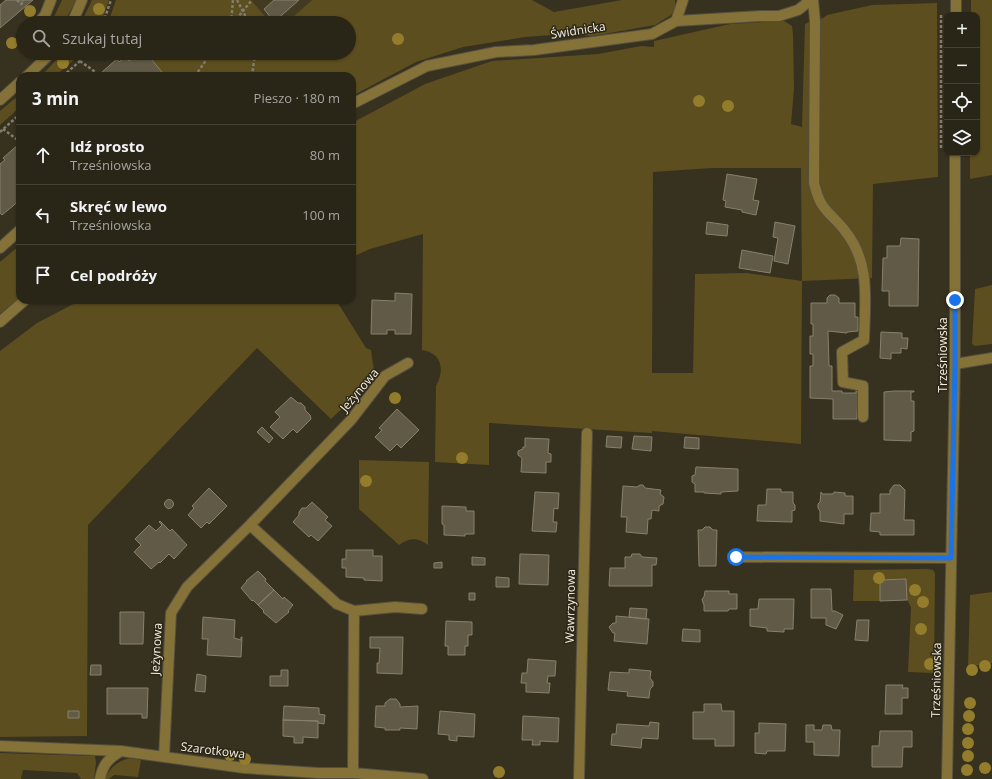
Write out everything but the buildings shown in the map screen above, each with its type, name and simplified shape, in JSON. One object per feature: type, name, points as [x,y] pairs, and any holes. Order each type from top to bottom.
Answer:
[{"type":"street","points":[[44,16],[51,0]]},
{"type":"street","points":[[75,16],[82,0]]},
{"type":"street","points":[[676,21],[683,0]]},
{"type":"street","points":[[812,0],[815,21],[814,183],[816,194],[822,206],[846,231],[859,254],[864,270],[864,340],[842,352],[843,382],[863,386],[863,417]]},
{"type":"street","name":"Świdnicka","points":[[356,102],[427,66],[496,52],[534,50],[652,34],[676,21],[779,16],[798,10],[812,0]]},
{"type":"street","points":[[956,0],[956,12]]},
{"type":"street","points":[[31,72],[44,60]]},
{"type":"street","points":[[0,100],[16,86]]},
{"type":"street","name":"Trześniowska","points":[[947,779],[955,364],[955,156]]},
{"type":"street","points":[[0,248],[16,234]]},
{"type":"street","points":[[0,322],[20,304]]},
{"type":"street","points":[[955,364],[992,358]]},
{"type":"street","name":"Jeżynowa","points":[[164,756],[171,613],[187,587],[250,525],[351,420],[385,376],[408,364]]},
{"type":"street","name":"Wawrzynowa","points":[[579,779],[587,433]]},
{"type":"street","points":[[250,525],[337,604],[354,611],[395,607],[422,609]]},
{"type":"street","points":[[736,557],[951,558]]},
{"type":"street","points":[[353,773],[354,611]]},
{"type":"street","name":"Szarotkowa","points":[[0,746],[121,752],[164,756],[244,768],[318,776],[353,773],[423,779]]},
{"type":"street","points":[[100,779],[101,773],[109,758],[121,752]]},
{"type":"path","points":[[18,0],[21,4],[24,1],[23,0]]},
{"type":"path","points":[[105,16],[111,0]]},
{"type":"path","points":[[232,16],[233,0]]},
{"type":"path","points":[[237,0],[246,16]]},
{"type":"path","points":[[238,16],[252,0]]},
{"type":"path","points":[[941,13],[941,156]]},
{"type":"path","points":[[198,72],[206,60]]},
{"type":"path","points":[[253,72],[254,60]]},
{"type":"path","points":[[68,72],[80,61],[95,72]]},
{"type":"path","points":[[16,118],[1,131],[16,139]]},
{"type":"shaded area","points":[[62,0],[76,0],[68,16],[54,16]]},
{"type":"shaded area","points":[[92,0],[109,0],[103,16],[84,16]]},
{"type":"shaded area","points":[[116,0],[251,0],[265,16],[110,16]]},
{"type":"shaded area","points":[[251,0],[312,0],[294,16],[265,16]]},
{"type":"shaded area","points":[[312,0],[532,0],[554,12],[622,0],[675,0],[675,10],[671,15],[655,25],[593,36],[566,34],[525,37],[463,47],[416,62],[356,94],[356,72],[162,72],[152,60],[356,60],[356,16],[294,16]]},
{"type":"shaded area","points":[[971,0],[992,0],[992,175],[970,179],[970,156],[980,156],[980,12],[971,12]]},
{"type":"shaded area","points":[[937,3],[938,177],[873,184],[872,278],[802,281],[801,444],[652,431],[652,433],[489,423],[489,465],[435,462],[436,386],[439,380],[441,368],[438,358],[429,352],[422,350],[423,234],[370,249],[356,255],[356,121],[425,84],[492,61],[598,54],[641,46],[654,47],[654,41],[730,24],[784,21],[792,26],[793,34],[794,89],[791,124],[802,127],[805,24],[821,19],[827,15],[872,5]],"holes":[[[711,168],[801,168],[802,281],[747,273],[695,274],[693,373],[652,373],[653,172]]]},
{"type":"shaded area","points":[[56,60],[74,60],[60,72],[45,72]]},
{"type":"shaded area","points":[[16,97],[16,111],[0,125],[0,111]]},
{"type":"shaded area","points":[[16,248],[16,300],[0,314],[0,262]]},
{"type":"shaded area","points":[[992,285],[992,344],[975,346],[972,344],[975,289]]},
{"type":"shaded area","points":[[73,304],[338,304],[366,348],[371,350],[375,377],[331,419],[257,348],[88,525],[87,736],[0,737],[0,351],[37,323]]},
{"type":"shaded area","points":[[359,460],[429,462],[428,545],[413,539],[399,545],[359,509]]},
{"type":"shaded area","points":[[854,570],[933,570],[935,573],[934,673],[908,672],[911,607],[907,600],[906,579],[880,580],[880,601],[853,601]]},
{"type":"shaded area","points":[[992,592],[992,663],[968,667],[970,595]]},
{"type":"shaded area","points":[[0,753],[95,756],[96,763],[94,779],[81,779],[77,773],[23,770],[21,779],[0,779]]},
{"type":"shaded area","points":[[130,758],[141,760],[138,777],[114,775],[109,779],[105,779],[109,771],[115,765]]},
{"type":"route","points":[[736,557],[951,558],[955,300]]}]
